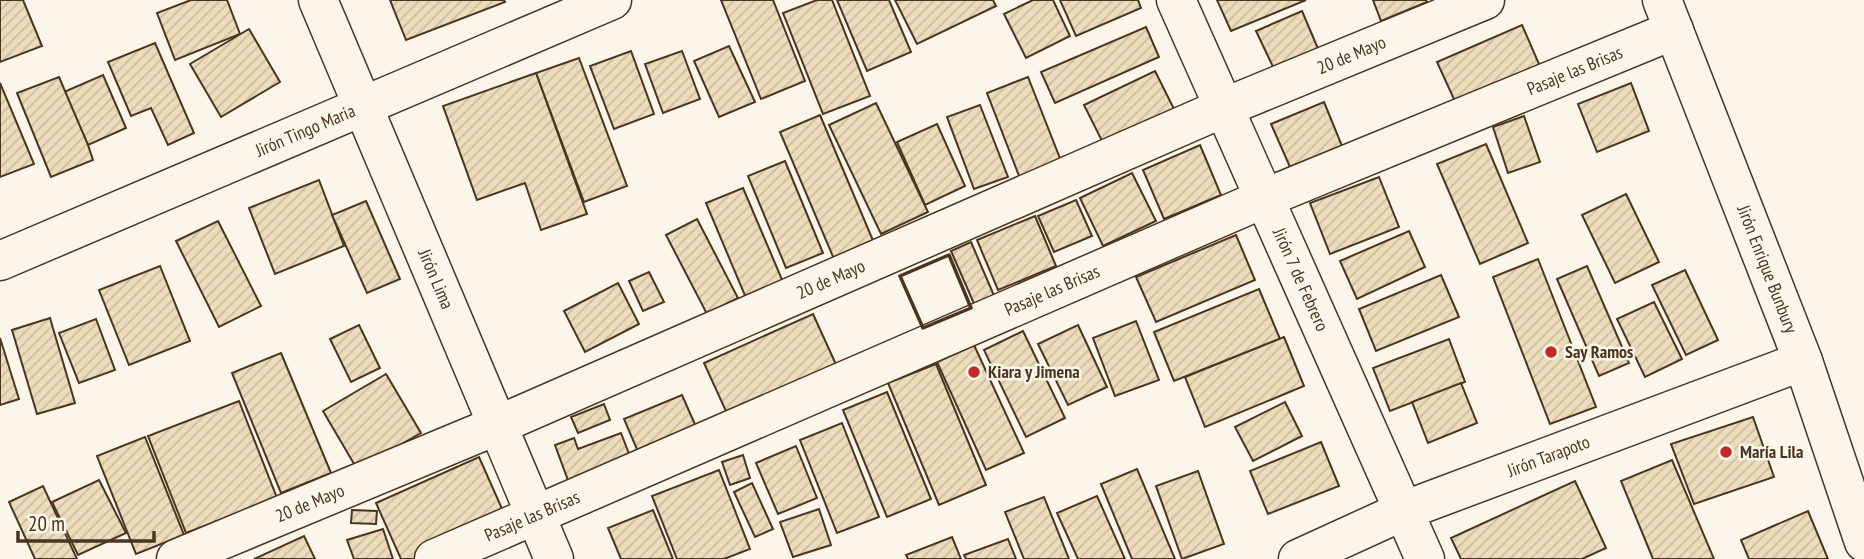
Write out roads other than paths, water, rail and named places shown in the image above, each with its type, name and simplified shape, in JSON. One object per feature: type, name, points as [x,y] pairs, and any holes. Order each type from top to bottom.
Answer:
[{"type":"street","name":"Jirón Lima","points":[[318,0],[554,559]]},
{"type":"street","name":"Jirón Tingo Maria","points":[[0,261],[612,0]]},
{"type":"street","name":"Jirón 7 de Febrero","points":[[1176,0],[1425,559]]},
{"type":"street","name":"20 de Mayo","points":[[176,559],[498,425],[1223,108],[1485,0]]},
{"type":"street","name":"Pasaje las Brisas","points":[[433,559],[1265,198],[1668,15]]},
{"type":"street","name":"Jirón Enrique Bunbury","points":[[1668,15],[1802,361],[1864,542]]},
{"type":"street","name":"Jirón Tarapoto","points":[[1297,559],[1403,511],[1802,361]]},
{"type":"place","name":"Say Ramos","points":[[1551,352]]},
{"type":"place","name":"Kiara y Jimena","points":[[974,372]]},
{"type":"place","name":"María Lila","points":[[1726,452]]}]
